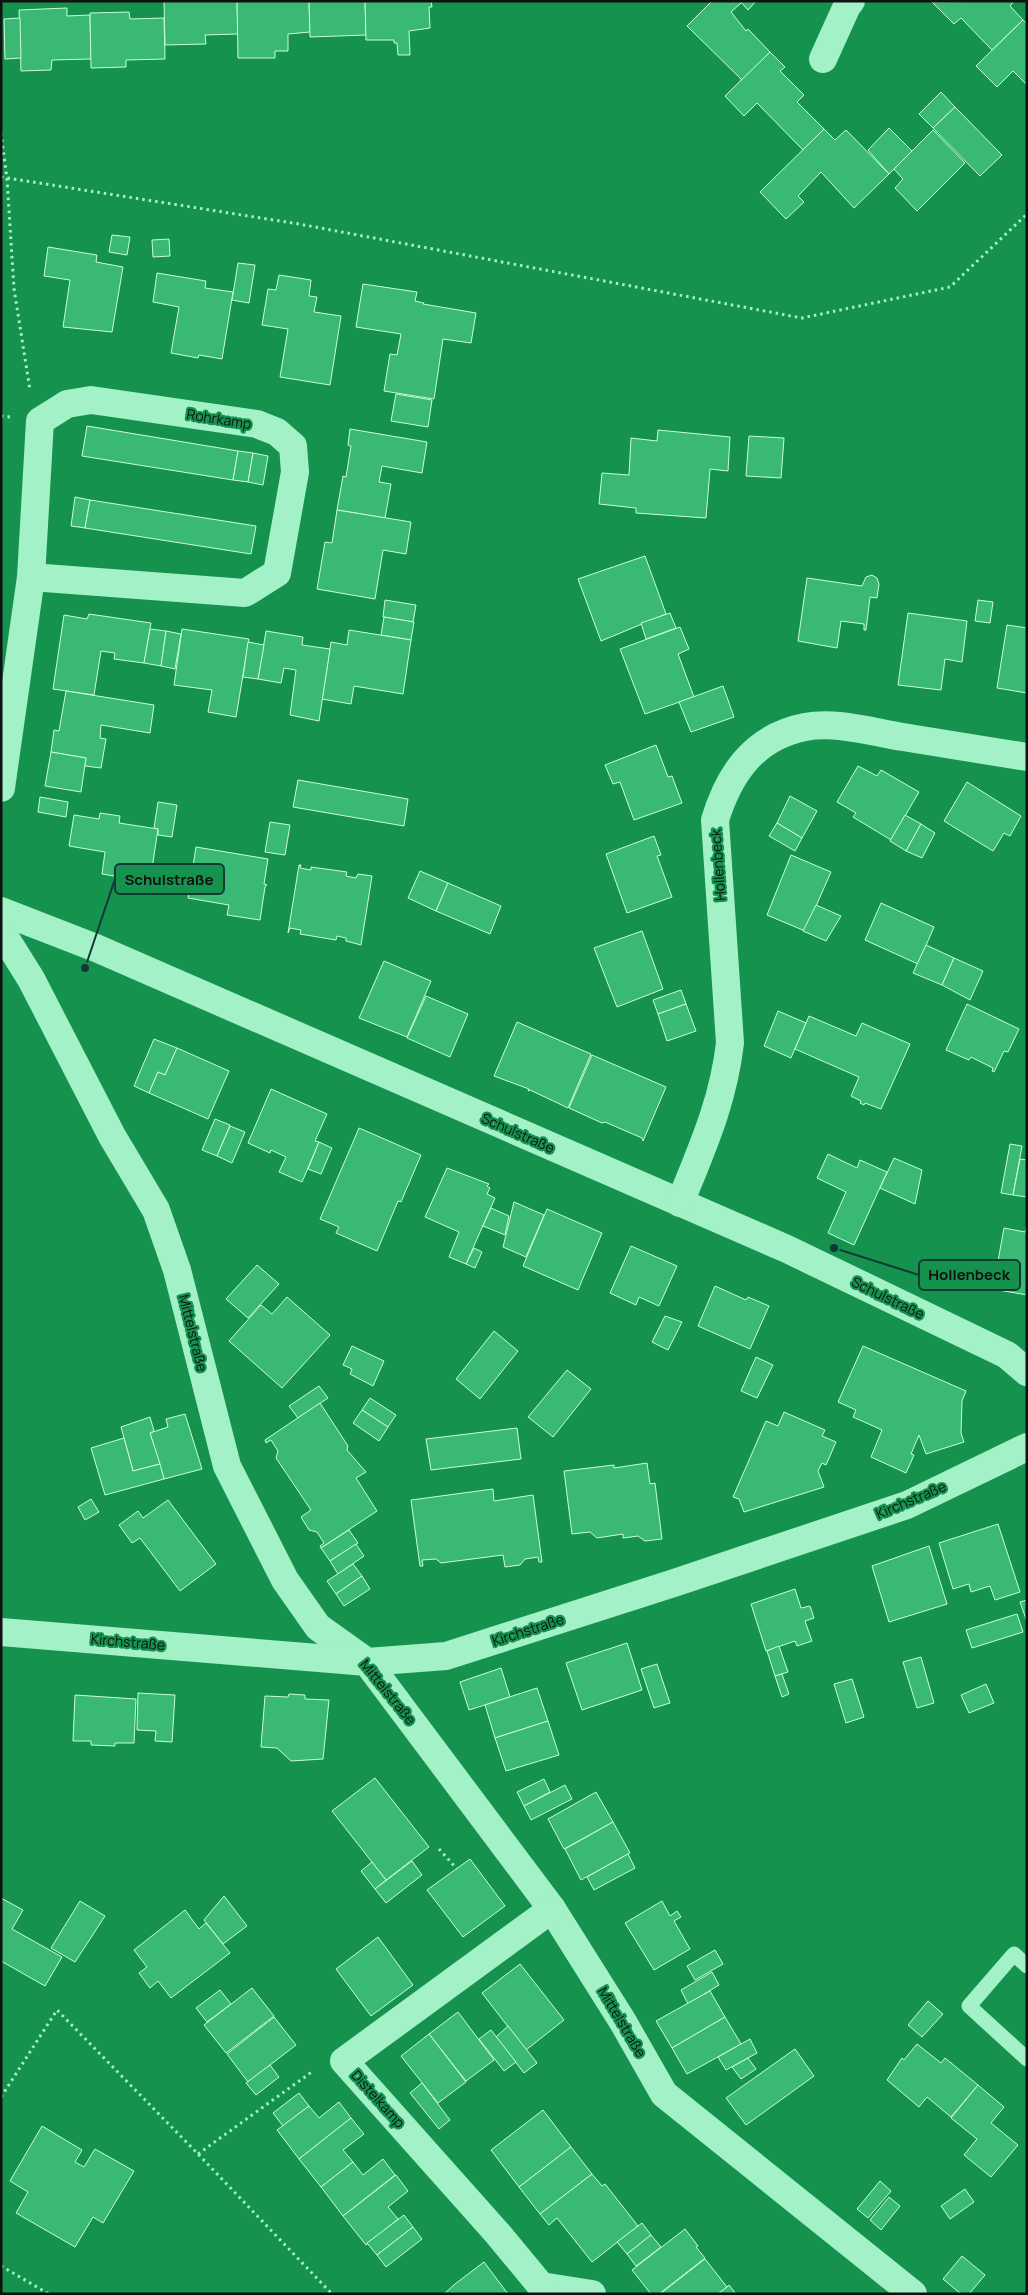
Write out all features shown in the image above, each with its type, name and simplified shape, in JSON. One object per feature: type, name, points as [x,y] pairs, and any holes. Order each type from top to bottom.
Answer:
[{"type":"street","points":[[824,59],[847,6],[851,1]]},
{"type":"street","name":"Rohrkamp","points":[[31,577],[245,593],[277,573],[295,472],[293,446],[277,432],[257,424],[91,400],[66,404],[40,421]]},
{"type":"street","points":[[1,788],[31,577],[40,421]]},
{"type":"street","name":"Hollenbeck","points":[[680,1203],[717,1112],[726,1075],[730,1043],[715,820],[722,795],[736,771],[753,751],[779,735],[805,727],[839,727],[1027,757]]},
{"type":"street","name":"Schulstraße","points":[[1,911],[96,948],[787,1249],[1007,1356],[1027,1372]]},
{"type":"street","name":"Mittelstraße","points":[[1,930],[31,979],[112,1136],[156,1210],[177,1270],[226,1466],[285,1580],[318,1627],[367,1662],[552,1909],[623,2022],[664,2094],[913,2294]]},
{"type":"street","name":"Kirchstraße","points":[[1,1632],[367,1662],[446,1656],[665,1586],[907,1505],[1027,1447]]},
{"type":"street","name":"Distelkamp","points":[[552,1909],[344,2061],[498,2234],[542,2290],[592,2294]]},
{"type":"lane","points":[[1027,1966],[1014,1954],[968,2006],[1027,2059]]},
{"type":"path","points":[[1,132],[8,179],[14,289],[31,395],[40,421]]},
{"type":"path","points":[[1,177],[299,224],[802,318],[950,287],[1027,214]]},
{"type":"path","points":[[440,1849],[456,1869]]},
{"type":"path","points":[[1,2097],[57,2010],[332,2294]]},
{"type":"path","points":[[198,2154],[317,2068],[326,2063],[344,2061]]},
{"type":"path","points":[[1,2266],[49,2294]]},
{"type":"building","points":[[164,1],[237,1],[238,34],[205,35],[206,44],[165,45]]},
{"type":"building","points":[[237,1],[309,1],[310,32],[288,34],[288,51],[275,51],[275,58],[238,58]]},
{"type":"building","points":[[309,1],[365,1],[366,35],[310,37]]},
{"type":"building","points":[[365,1],[431,1],[432,7],[429,7],[430,28],[409,31],[410,55],[398,55],[397,43],[394,43],[394,40],[366,40]]},
{"type":"building","points":[[712,1],[740,1],[741,3],[731,12],[746,31],[748,29],[770,52],[741,81],[687,26]]},
{"type":"building","points":[[740,1],[756,1],[748,10]]},
{"type":"building","points":[[1014,1],[1010,6],[1023,20],[992,50],[961,18],[954,24],[932,2]]},
{"type":"building","points":[[67,8],[67,16],[90,15],[91,59],[52,60],[51,70],[21,71],[19,10]]},
{"type":"building","points":[[129,12],[130,19],[164,18],[165,59],[126,60],[126,67],[91,68],[90,13]]},
{"type":"building","points":[[20,18],[21,58],[5,59],[4,19]]},
{"type":"building","points":[[1023,20],[1027,24],[1027,85],[1013,71],[997,87],[976,66]]},
{"type":"building","points":[[770,52],[785,67],[780,71],[804,95],[797,102],[824,129],[803,150],[757,103],[744,116],[725,96]]},
{"type":"building","points":[[941,92],[955,107],[933,128],[919,114]]},
{"type":"building","points":[[955,107],[1002,155],[980,176],[933,128]]},
{"type":"building","points":[[889,128],[912,151],[889,174],[868,150]]},
{"type":"building","points":[[824,129],[835,140],[846,130],[889,174],[854,208],[821,172],[798,196],[804,202],[786,219],[760,192]]},
{"type":"building","points":[[933,130],[965,163],[917,211],[895,188],[903,179],[894,169]]},
{"type":"building","points":[[112,235],[130,237],[127,255],[109,252]]},
{"type":"building","points":[[169,239],[170,256],[153,257],[152,240]]},
{"type":"building","points":[[48,247],[97,255],[96,262],[123,267],[112,332],[63,327],[70,280],[44,276]]},
{"type":"building","points":[[238,263],[255,265],[249,303],[232,300]]},
{"type":"building","points":[[157,273],[206,281],[205,288],[233,292],[222,359],[199,355],[198,358],[171,353],[179,307],[153,302]]},
{"type":"building","points":[[279,275],[311,280],[309,296],[317,297],[314,312],[341,316],[330,385],[280,377],[288,329],[262,325],[268,289],[276,290]]},
{"type":"building","points":[[363,284],[417,292],[415,301],[423,304],[476,313],[471,343],[443,339],[434,399],[384,391],[390,354],[397,355],[401,334],[356,327]]},
{"type":"building","points":[[396,394],[432,400],[428,427],[391,421]]},
{"type":"building","points":[[87,426],[238,451],[233,480],[82,456]]},
{"type":"building","points":[[350,429],[427,442],[422,473],[382,466],[379,482],[391,484],[385,518],[337,510],[343,476],[346,477],[351,446],[348,445]]},
{"type":"building","points":[[658,430],[730,437],[728,471],[710,469],[706,518],[636,513],[636,508],[599,504],[602,473],[629,475],[631,438],[657,441]]},
{"type":"building","points":[[749,436],[784,438],[781,478],[746,476]]},
{"type":"building","points":[[238,451],[253,453],[248,482],[233,480]]},
{"type":"building","points":[[253,453],[268,456],[263,485],[248,482]]},
{"type":"building","points":[[75,497],[90,500],[85,528],[71,526]]},
{"type":"building","points":[[90,500],[256,526],[251,554],[85,528]]},
{"type":"building","points":[[337,510],[411,522],[406,554],[383,550],[375,599],[317,589],[325,542],[332,543]]},
{"type":"building","points":[[645,556],[666,614],[601,641],[578,579]]},
{"type":"building","points":[[872,575],[877,578],[879,584],[877,598],[870,597],[866,630],[864,630],[864,624],[841,621],[837,648],[798,641],[807,578],[862,586],[866,577]]},
{"type":"building","points":[[385,600],[416,605],[413,622],[383,617]]},
{"type":"building","points":[[978,600],[993,602],[990,623],[975,621]]},
{"type":"building","points":[[670,613],[676,628],[646,639],[641,623]]},
{"type":"building","points":[[908,613],[967,621],[962,662],[945,659],[941,690],[898,685]]},
{"type":"building","points":[[89,614],[151,623],[144,663],[114,659],[115,653],[101,651],[94,695],[53,689],[64,615],[87,619]]},
{"type":"building","points":[[384,617],[414,622],[411,640],[381,635]]},
{"type":"building","points":[[1007,625],[1027,628],[1027,693],[997,688]]},
{"type":"building","points":[[680,627],[689,649],[678,654],[694,697],[645,714],[620,649]]},
{"type":"building","points":[[150,629],[166,631],[161,666],[144,663]]},
{"type":"building","points":[[182,629],[249,639],[236,717],[208,712],[212,690],[174,685]]},
{"type":"building","points":[[349,630],[411,640],[403,694],[354,686],[351,704],[322,699],[331,642],[347,645]]},
{"type":"building","points":[[166,631],[181,634],[175,669],[161,666]]},
{"type":"building","points":[[266,631],[303,637],[302,645],[330,649],[319,721],[290,715],[296,670],[284,668],[281,683],[258,679]]},
{"type":"building","points":[[248,642],[264,645],[258,679],[243,677]]},
{"type":"building","points":[[723,686],[734,717],[691,732],[679,702]]},
{"type":"building","points":[[66,691],[154,705],[150,733],[101,725],[100,738],[106,739],[101,768],[85,766],[86,758],[51,752],[54,730],[59,731]]},
{"type":"building","points":[[656,745],[668,777],[672,776],[682,803],[634,820],[620,782],[613,784],[605,765]]},
{"type":"building","points":[[51,752],[86,758],[81,792],[45,786]]},
{"type":"building","points":[[858,766],[877,776],[881,770],[919,792],[891,840],[853,817],[856,813],[837,802]]},
{"type":"building","points":[[298,780],[408,799],[404,826],[293,807]]},
{"type":"building","points":[[967,782],[1021,816],[1010,836],[1004,833],[993,851],[944,821]]},
{"type":"building","points":[[790,796],[817,811],[802,838],[777,823]]},
{"type":"building","points":[[40,797],[68,802],[66,817],[38,812]]},
{"type":"building","points":[[158,802],[177,805],[172,837],[158,835],[158,829],[154,828]]},
{"type":"building","points":[[100,813],[120,816],[119,823],[158,829],[150,882],[102,874],[105,852],[69,846],[74,815],[99,819]]},
{"type":"building","points":[[905,815],[921,824],[906,851],[890,841]]},
{"type":"building","points":[[270,822],[290,825],[285,855],[265,852]]},
{"type":"building","points":[[777,823],[802,838],[795,851],[769,836]]},
{"type":"building","points":[[921,824],[935,833],[922,858],[906,851]]},
{"type":"building","points":[[654,836],[661,855],[657,856],[672,897],[627,913],[606,854]]},
{"type":"building","points":[[196,847],[268,859],[264,884],[267,885],[265,887],[260,920],[227,915],[229,905],[188,898]]},
{"type":"building","points":[[791,855],[831,872],[805,931],[767,915]]},
{"type":"building","points":[[299,865],[301,865],[300,868],[311,870],[311,867],[347,872],[346,876],[356,878],[358,874],[372,876],[361,945],[346,941],[346,938],[337,936],[336,940],[300,934],[301,930],[290,928],[288,933]]},
{"type":"building","points":[[420,871],[448,883],[436,911],[408,898]]},
{"type":"building","points":[[448,883],[501,906],[490,934],[436,911]]},
{"type":"building","points":[[881,903],[934,927],[918,964],[865,940]]},
{"type":"building","points":[[816,905],[841,916],[826,941],[803,931]]},
{"type":"building","points":[[642,931],[663,989],[617,1007],[594,948]]},
{"type":"building","points":[[926,945],[954,958],[942,985],[913,973]]},
{"type":"building","points":[[954,958],[983,971],[970,1000],[942,985]]},
{"type":"building","points":[[384,961],[431,981],[407,1037],[359,1018]]},
{"type":"building","points":[[681,990],[686,1004],[658,1014],[653,1000]]},
{"type":"building","points":[[426,996],[468,1014],[450,1057],[407,1038]]},
{"type":"building","points":[[686,1004],[696,1031],[667,1041],[658,1014]]},
{"type":"building","points":[[967,1004],[1019,1029],[1008,1052],[1004,1051],[994,1072],[992,1071],[993,1068],[971,1057],[969,1060],[946,1050]]},
{"type":"building","points":[[778,1011],[806,1023],[791,1058],[764,1046]]},
{"type":"building","points":[[809,1016],[856,1036],[862,1023],[910,1044],[881,1109],[865,1103],[864,1105],[860,1103],[861,1101],[851,1096],[859,1077],[795,1049]]},
{"type":"building","points":[[517,1022],[591,1054],[568,1108],[530,1090],[528,1091],[529,1089],[494,1076]]},
{"type":"building","points":[[154,1039],[177,1048],[165,1075],[158,1072],[149,1093],[134,1086]]},
{"type":"building","points":[[177,1048],[229,1071],[208,1119],[149,1093],[158,1072],[165,1075]]},
{"type":"building","points":[[592,1055],[666,1087],[643,1141],[642,1138],[569,1108]]},
{"type":"building","points":[[271,1089],[327,1114],[315,1141],[319,1142],[302,1182],[279,1172],[286,1157],[271,1150],[270,1153],[248,1143]]},
{"type":"building","points":[[215,1119],[230,1125],[217,1156],[202,1150]]},
{"type":"building","points":[[230,1126],[245,1132],[232,1163],[217,1156]]},
{"type":"building","points":[[359,1128],[421,1155],[401,1202],[398,1201],[377,1251],[336,1233],[339,1227],[320,1219]]},
{"type":"building","points":[[319,1142],[332,1148],[321,1174],[308,1169]]},
{"type":"building","points":[[1010,1144],[1022,1146],[1013,1195],[1001,1193]]},
{"type":"building","points":[[828,1154],[857,1168],[860,1160],[887,1172],[854,1245],[828,1233],[846,1192],[817,1178]]},
{"type":"building","points":[[894,1158],[922,1170],[915,1204],[880,1188]]},
{"type":"building","points":[[1020,1159],[1027,1160],[1027,1197],[1013,1195]]},
{"type":"building","points":[[447,1168],[489,1184],[487,1186],[490,1188],[487,1194],[495,1198],[466,1264],[449,1257],[459,1232],[425,1217]]},
{"type":"building","points":[[514,1202],[544,1215],[526,1257],[503,1247]]},
{"type":"building","points":[[491,1208],[509,1216],[505,1235],[483,1226]]},
{"type":"building","points":[[547,1209],[602,1233],[578,1290],[523,1266]]},
{"type":"building","points":[[1027,1225],[1027,1295],[993,1289],[1004,1228],[1025,1232]]},
{"type":"building","points":[[631,1246],[677,1266],[659,1306],[639,1297],[636,1305],[610,1293]]},
{"type":"building","points":[[474,1248],[482,1252],[475,1268],[466,1264]]},
{"type":"building","points":[[257,1265],[279,1284],[248,1318],[226,1299]]},
{"type":"building","points":[[715,1286],[746,1300],[748,1297],[769,1306],[750,1349],[698,1326]]},
{"type":"building","points":[[287,1297],[330,1335],[282,1388],[229,1341],[261,1305],[272,1314]]},
{"type":"building","points":[[665,1316],[682,1322],[668,1350],[652,1342]]},
{"type":"building","points":[[494,1331],[518,1351],[480,1399],[456,1379]]},
{"type":"building","points":[[352,1346],[384,1361],[373,1386],[350,1374],[352,1369],[343,1365]]},
{"type":"building","points":[[863,1346],[966,1391],[962,1401],[961,1433],[964,1442],[926,1454],[919,1435],[911,1454],[914,1455],[906,1473],[871,1457],[882,1430],[853,1417],[856,1410],[838,1402]]},
{"type":"building","points":[[756,1357],[773,1365],[757,1398],[741,1391]]},
{"type":"building","points":[[567,1370],[591,1389],[553,1437],[528,1417]]},
{"type":"building","points":[[319,1386],[328,1398],[298,1418],[289,1406]]},
{"type":"building","points":[[370,1398],[396,1415],[388,1427],[362,1410]]},
{"type":"building","points":[[320,1403],[348,1446],[347,1450],[366,1472],[356,1478],[377,1511],[321,1548],[320,1546],[324,1543],[317,1532],[309,1530],[301,1517],[311,1510],[276,1458],[278,1451],[271,1440],[266,1443],[265,1440]]},
{"type":"building","points":[[362,1410],[388,1427],[379,1441],[353,1423]]},
{"type":"building","points":[[784,1412],[825,1430],[822,1436],[836,1442],[826,1465],[822,1463],[818,1471],[824,1487],[744,1512],[739,1499],[733,1497],[766,1421],[778,1426]]},
{"type":"building","points":[[185,1414],[202,1469],[164,1479],[150,1433],[168,1427],[166,1419]]},
{"type":"building","points":[[150,1417],[154,1431],[150,1433],[160,1464],[133,1471],[121,1427]]},
{"type":"building","points":[[517,1428],[521,1459],[431,1470],[426,1439]]},
{"type":"building","points":[[124,1438],[133,1471],[160,1464],[164,1479],[105,1495],[91,1448]]},
{"type":"building","points":[[647,1463],[650,1484],[655,1483],[662,1539],[645,1541],[638,1536],[623,1538],[623,1534],[597,1538],[590,1532],[572,1534],[564,1471],[614,1465],[614,1468]]},
{"type":"building","points":[[493,1489],[494,1501],[533,1495],[542,1562],[539,1562],[538,1557],[525,1559],[520,1565],[505,1567],[503,1555],[441,1563],[436,1559],[422,1560],[423,1566],[420,1566],[411,1500]]},
{"type":"building","points":[[91,1499],[99,1512],[85,1520],[78,1507]]},
{"type":"building","points":[[168,1500],[216,1564],[180,1591],[140,1538],[132,1543],[119,1525],[138,1511],[143,1518]]},
{"type":"building","points":[[998,1524],[1020,1592],[995,1600],[990,1586],[971,1592],[969,1584],[953,1589],[939,1543]]},
{"type":"building","points":[[349,1530],[358,1543],[330,1561],[321,1548]]},
{"type":"building","points":[[356,1544],[364,1556],[338,1574],[330,1561]]},
{"type":"building","points":[[929,1546],[947,1604],[889,1622],[872,1566]]},
{"type":"building","points":[[353,1564],[362,1576],[336,1594],[327,1581]]},
{"type":"building","points":[[362,1576],[370,1589],[344,1606],[336,1594]]},
{"type":"building","points":[[795,1589],[801,1608],[810,1606],[814,1618],[805,1621],[812,1641],[797,1646],[795,1641],[766,1651],[751,1604]]},
{"type":"building","points":[[1027,1600],[1027,1622],[1020,1602]]},
{"type":"building","points":[[1017,1614],[1023,1632],[972,1648],[966,1630]]},
{"type":"building","points":[[627,1643],[642,1690],[582,1710],[566,1663]]},
{"type":"building","points":[[779,1646],[788,1672],[775,1676],[767,1651]]},
{"type":"building","points":[[921,1657],[934,1703],[917,1708],[903,1662]]},
{"type":"building","points":[[657,1664],[670,1703],[654,1708],[641,1669]]},
{"type":"building","points":[[501,1668],[510,1697],[469,1710],[460,1682]]},
{"type":"building","points":[[782,1674],[789,1694],[782,1697],[775,1676]]},
{"type":"building","points":[[852,1679],[864,1717],[846,1723],[834,1684]]},
{"type":"building","points":[[986,1684],[994,1703],[969,1713],[961,1695]]},
{"type":"building","points":[[537,1688],[548,1721],[495,1738],[485,1705]]},
{"type":"building","points":[[138,1693],[175,1695],[172,1742],[155,1741],[156,1731],[137,1730]]},
{"type":"building","points":[[289,1694],[305,1695],[305,1699],[329,1700],[323,1759],[291,1761],[277,1748],[261,1747],[265,1696],[288,1697]]},
{"type":"building","points":[[75,1695],[136,1699],[134,1743],[115,1743],[115,1746],[91,1745],[91,1741],[73,1741]]},
{"type":"building","points":[[548,1721],[559,1755],[506,1771],[495,1738]]},
{"type":"building","points":[[375,1778],[429,1847],[386,1880],[332,1811]]},
{"type":"building","points":[[544,1779],[550,1792],[524,1806],[517,1792]]},
{"type":"building","points":[[565,1785],[572,1799],[531,1820],[524,1806]]},
{"type":"building","points":[[596,1792],[613,1822],[564,1849],[548,1819]]},
{"type":"building","points":[[613,1822],[630,1853],[581,1880],[565,1849]]},
{"type":"building","points":[[628,1854],[635,1868],[594,1890],[587,1877]]},
{"type":"building","points":[[470,1859],[505,1906],[463,1937],[427,1890]]},
{"type":"building","points":[[412,1861],[422,1875],[386,1903],[375,1889]]},
{"type":"building","points":[[372,1862],[386,1880],[375,1889],[361,1871]]},
{"type":"building","points":[[224,1896],[247,1926],[223,1944],[204,1920]]},
{"type":"building","points":[[1,1898],[23,1910],[12,1929],[62,1957],[45,1986],[1,1961]]},
{"type":"building","points":[[80,1901],[105,1916],[75,1962],[51,1948]]},
{"type":"building","points":[[662,1901],[670,1916],[677,1911],[681,1917],[674,1921],[690,1949],[654,1970],[625,1923]]},
{"type":"building","points":[[185,1910],[199,1929],[206,1923],[230,1953],[171,1998],[158,1981],[150,1988],[139,1973],[147,1967],[134,1950]]},
{"type":"building","points":[[378,1937],[413,1985],[371,2016],[336,1969]]},
{"type":"building","points":[[715,1950],[723,1964],[695,1980],[687,1966]]},
{"type":"building","points":[[520,1964],[564,2020],[526,2050],[482,1993]]},
{"type":"building","points":[[712,1972],[719,1985],[688,2004],[681,1990]]},
{"type":"building","points":[[252,1988],[274,2016],[226,2053],[204,2025]]},
{"type":"building","points":[[220,1990],[231,2004],[207,2022],[196,2008]]},
{"type":"building","points":[[710,1991],[725,2017],[672,2048],[656,2021]]},
{"type":"building","points":[[928,2001],[943,2014],[922,2037],[908,2025]]},
{"type":"building","points":[[458,2012],[494,2060],[466,2081],[429,2034]]},
{"type":"building","points":[[274,2017],[296,2045],[248,2082],[227,2054]]},
{"type":"building","points":[[725,2017],[741,2044],[687,2074],[672,2048]]},
{"type":"building","points":[[508,2026],[537,2063],[524,2073],[496,2037]]},
{"type":"building","points":[[491,2030],[516,2062],[504,2071],[479,2039]]},
{"type":"building","points":[[429,2034],[466,2082],[438,2103],[401,2056]]},
{"type":"building","points":[[750,2039],[757,2053],[726,2070],[718,2057]]},
{"type":"building","points":[[917,2044],[941,2063],[945,2058],[978,2085],[951,2117],[927,2097],[919,2107],[887,2080],[902,2058],[904,2060]]},
{"type":"building","points":[[795,2049],[814,2076],[746,2125],[726,2098]]},
{"type":"building","points":[[748,2058],[756,2069],[741,2079],[732,2067]]},
{"type":"building","points":[[270,2065],[279,2077],[256,2095],[246,2083]]},
{"type":"building","points":[[422,2083],[450,2120],[439,2129],[410,2093]]},
{"type":"building","points":[[978,2085],[1004,2107],[991,2123],[1018,2145],[991,2177],[964,2155],[977,2139],[951,2118]]},
{"type":"building","points":[[299,2093],[309,2106],[283,2126],[273,2113]]},
{"type":"building","points":[[339,2102],[351,2118],[299,2159],[277,2130],[309,2106],[319,2118]]},
{"type":"building","points":[[543,2110],[571,2147],[519,2187],[491,2150]]},
{"type":"building","points":[[351,2118],[364,2134],[343,2150],[353,2162],[321,2187],[299,2159]]},
{"type":"building","points":[[42,2126],[82,2150],[75,2162],[84,2167],[95,2149],[134,2171],[103,2223],[93,2217],[75,2247],[16,2213],[28,2192],[10,2181]]},
{"type":"building","points":[[571,2147],[592,2174],[540,2214],[519,2187]]},
{"type":"building","points":[[383,2159],[395,2175],[343,2216],[321,2187],[353,2162],[363,2175]]},
{"type":"building","points":[[592,2174],[602,2186],[605,2184],[638,2226],[592,2262],[557,2218],[549,2225],[540,2214]]},
{"type":"building","points":[[396,2175],[408,2191],[388,2207],[398,2219],[366,2245],[343,2216]]},
{"type":"building","points":[[880,2181],[891,2191],[868,2218],[857,2209]]},
{"type":"building","points":[[965,2189],[974,2202],[950,2219],[941,2206]]},
{"type":"building","points":[[889,2197],[900,2206],[881,2230],[870,2220]]},
{"type":"building","points":[[404,2215],[413,2227],[377,2255],[367,2243]]},
{"type":"building","points":[[642,2223],[651,2235],[627,2254],[617,2242]]},
{"type":"building","points":[[413,2227],[422,2239],[386,2267],[377,2255]]},
{"type":"building","points":[[685,2229],[705,2258],[659,2294],[651,2294],[632,2270]]},
{"type":"building","points":[[651,2235],[661,2247],[636,2266],[627,2254]]},
{"type":"building","points":[[962,2256],[985,2275],[969,2294],[961,2294],[943,2279]]},
{"type":"building","points":[[705,2259],[727,2287],[718,2294],[660,2294]]},
{"type":"building","points":[[484,2262],[508,2294],[444,2294],[455,2284]]},
{"type":"building","points":[[729,2285],[736,2294],[718,2294],[727,2287]]},
{"type":"place","name":"Schulstraße","points":[[85,968]]},
{"type":"place","name":"Hollenbeck","points":[[834,1248]]}]
